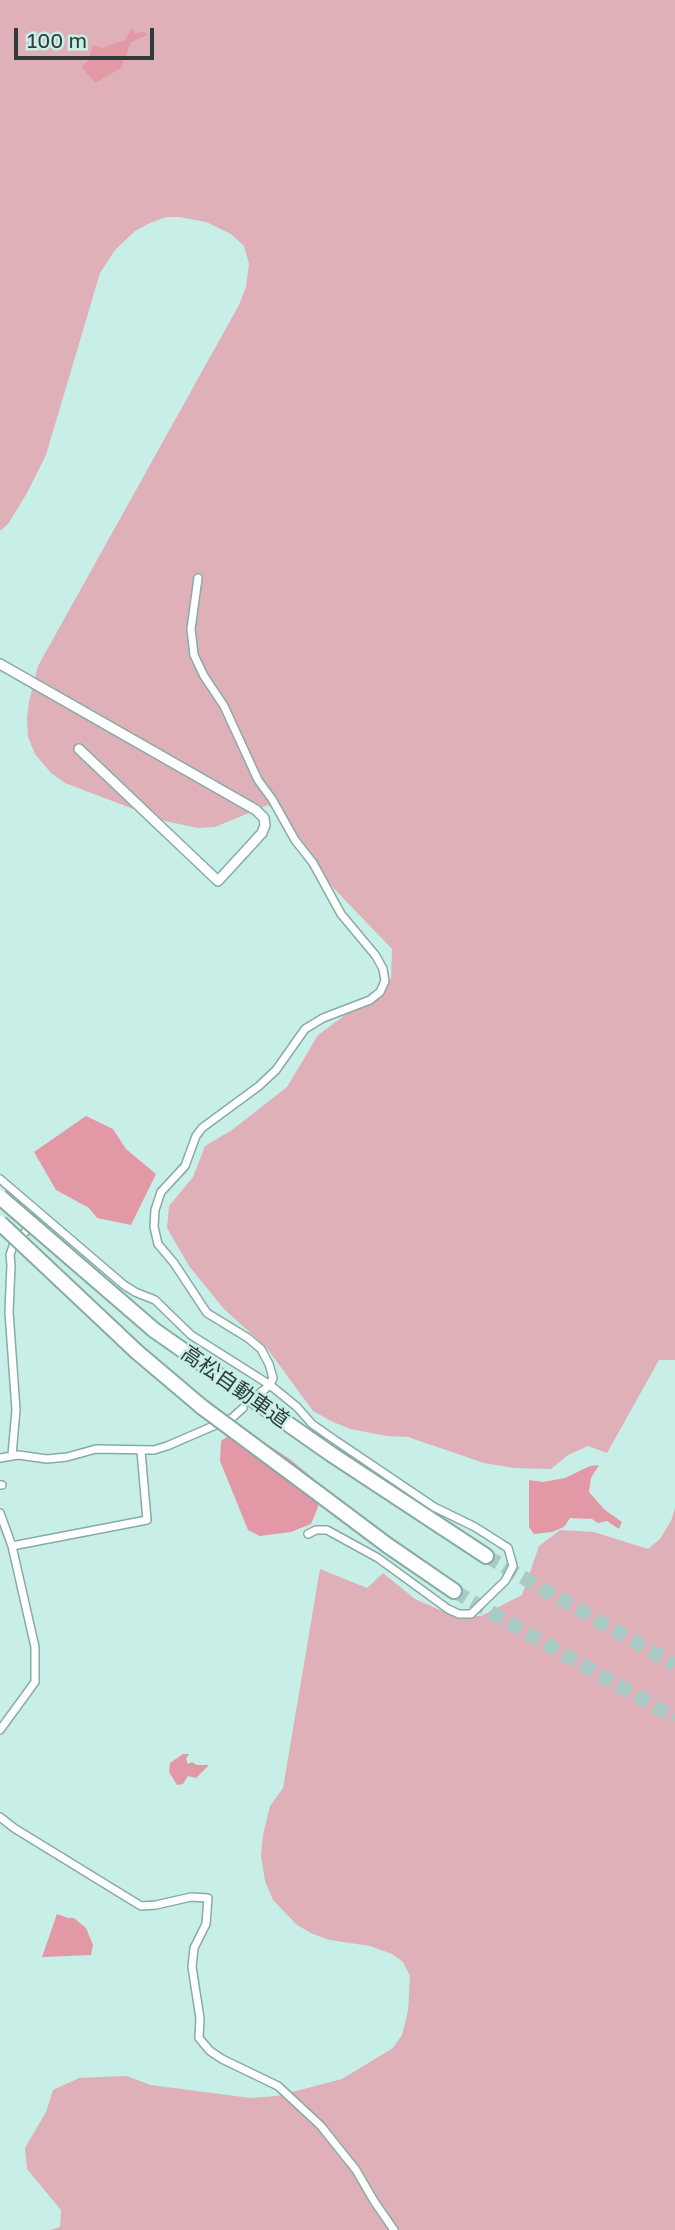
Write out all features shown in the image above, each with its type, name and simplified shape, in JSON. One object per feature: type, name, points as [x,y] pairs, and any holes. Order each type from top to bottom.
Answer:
[{"type":"highway","name":"高松自動車道","points":[[0,1197],[154,1329],[331,1454],[486,1556]]},
{"type":"highway","name":"高松自動車道","points":[[0,1223],[137,1352],[202,1407],[387,1545],[454,1591]]},
{"type":"street","points":[[198,578],[191,629],[194,655],[224,706],[258,780],[295,840],[313,863],[341,914],[376,956],[383,969],[385,981],[380,992],[370,1000],[323,1018],[306,1029],[276,1070],[259,1086],[202,1128],[196,1136],[185,1166],[161,1192],[155,1210],[154,1227],[158,1244],[207,1313],[261,1349],[273,1378],[270,1385],[260,1393]]},
{"type":"street","points":[[0,664],[256,810],[264,817],[262,833],[218,880],[79,749]]},
{"type":"street","points":[[0,1179],[124,1285],[155,1300],[191,1335],[270,1385],[297,1407],[312,1424],[433,1507],[475,1527],[508,1548],[513,1566],[505,1581],[471,1614],[459,1614],[448,1609],[379,1558],[327,1530],[316,1530],[308,1534]]},
{"type":"street","points":[[12,1455],[16,1410],[9,1312],[10,1255],[13,1246],[40,1215]]},
{"type":"street","points":[[0,1458],[12,1455],[47,1459],[96,1449],[154,1450],[232,1418],[243,1408]]},
{"type":"street","points":[[12,1546],[147,1520],[141,1451]]},
{"type":"street","points":[[0,1513],[12,1546],[35,1647],[35,1682],[0,1730]]},
{"type":"street","points":[[0,1817],[141,1906],[191,1897],[208,1898],[206,1924],[194,1948],[192,1967],[200,2018],[199,2038],[216,2055],[278,2086],[321,2126],[356,2169],[394,2230]]},
{"type":"shaded area","points":[[0,0],[675,0],[675,1360],[659,1360],[607,1453],[588,1446],[568,1455],[551,1469],[514,1468],[484,1463],[408,1437],[350,1429],[331,1421],[313,1411],[266,1347],[224,1309],[189,1266],[167,1228],[169,1206],[193,1177],[205,1146],[232,1130],[287,1087],[318,1035],[391,979],[392,949],[320,874],[279,813],[268,805],[215,827],[198,828],[165,821],[65,783],[51,773],[35,754],[28,737],[27,719],[38,666],[239,305],[246,287],[249,264],[244,246],[231,234],[206,222],[179,217],[166,217],[150,223],[135,231],[115,250],[100,273],[46,455],[27,493],[8,524],[0,531]]},
{"type":"shaded area","points":[[132,28],[135,33],[144,32],[147,35],[131,42],[121,68],[95,83],[82,67],[89,59],[93,45],[102,48],[125,40]]},
{"type":"shaded area","points":[[86,1116],[113,1129],[126,1149],[156,1174],[131,1225],[97,1218],[89,1208],[56,1190],[34,1152]]},
{"type":"shaded area","points":[[244,1429],[291,1460],[321,1485],[318,1507],[311,1524],[291,1532],[260,1536],[248,1530],[220,1461],[221,1441]]},
{"type":"shaded area","points":[[599,1465],[591,1478],[589,1492],[605,1510],[622,1522],[619,1529],[607,1521],[598,1523],[592,1519],[570,1518],[564,1527],[552,1532],[534,1534],[529,1527],[529,1480],[543,1482],[565,1478],[590,1466]]},
{"type":"shaded area","points":[[675,1508],[675,2230],[50,2230],[60,2227],[61,2210],[27,2169],[25,2148],[46,2112],[53,2090],[79,2078],[126,2076],[151,2085],[250,2098],[277,2096],[342,2079],[393,2048],[402,2035],[408,2011],[410,1976],[403,1962],[392,1954],[370,1946],[330,1940],[297,1925],[273,1900],[265,1881],[261,1856],[263,1835],[270,1806],[283,1788],[320,1569],[367,1588],[383,1573],[415,1599],[451,1615],[481,1616],[522,1595],[539,1546],[560,1530],[594,1532],[648,1549],[660,1539]]},
{"type":"shaded area","points":[[183,1754],[189,1754],[186,1759],[188,1764],[192,1762],[209,1765],[196,1778],[188,1776],[183,1784],[177,1785],[169,1772],[170,1763]]},
{"type":"shaded area","points":[[57,1914],[74,1918],[86,1928],[93,1945],[91,1955],[42,1957]]},
{"type":"tunnel","points":[[486,1556],[675,1665]]},
{"type":"tunnel","points":[[454,1591],[675,1718]]}]
